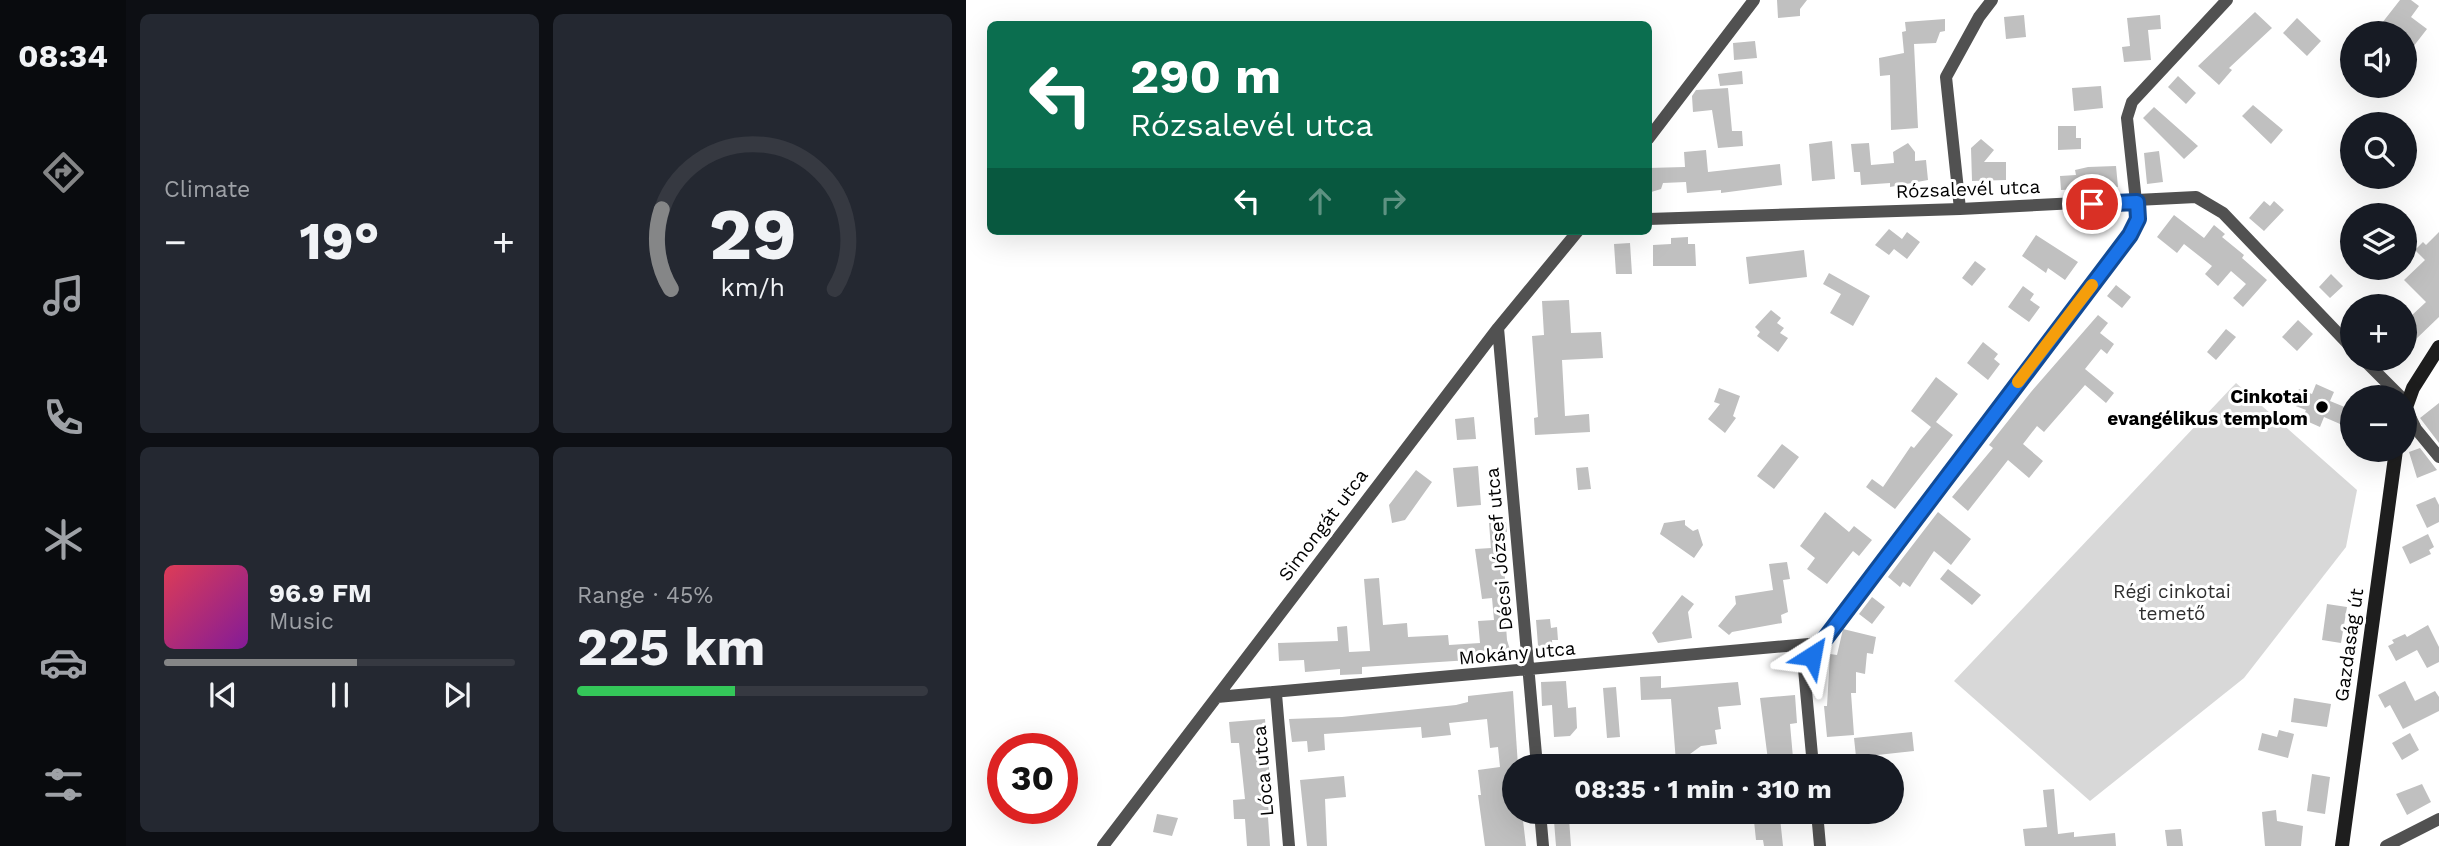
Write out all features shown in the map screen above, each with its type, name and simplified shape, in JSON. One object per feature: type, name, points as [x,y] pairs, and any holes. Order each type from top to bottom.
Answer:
[{"type":"street","points":[[1652,134],[1754,0]]},
{"type":"street","points":[[1960,209],[1946,77],[1979,17],[1992,0]]},
{"type":"street","points":[[1812,754],[1804,670],[1820,643],[2130,235],[2138,219],[2132,184],[2127,118],[2132,102],[2227,0]]},
{"type":"street","name":"Rózsalevél utca","points":[[1652,219],[2137,202],[2162,197],[2196,197],[2223,213],[2340,335]]},
{"type":"street","name":"Simongát utca","points":[[1103,846],[1498,328],[1575,235]]},
{"type":"street","name":"Décsi József utca","points":[[1498,328],[1536,754]]},
{"type":"street","points":[[2415,385],[2439,347]]},
{"type":"street","points":[[2373,371],[2386,385]]},
{"type":"street","points":[[2417,430],[2439,457]]},
{"type":"street","name":"Gazdaság út","points":[[2342,846],[2394,462]]},
{"type":"street","name":"Mokány utca","points":[[1217,698],[1820,643]]},
{"type":"street","name":"Lóca utca","points":[[1276,694],[1289,846]]},
{"type":"street","points":[[2386,846],[2439,819]]},
{"type":"street","points":[[1541,824],[1543,846]]},
{"type":"street","points":[[1818,824],[1820,846]]},
{"type":"green space","name":"Régi cinkotai temető","points":[[2236,383],[2357,490],[2346,547],[2244,678],[2090,801],[1954,681]]},
{"type":"building","points":[[1777,0],[1807,0],[1800,9],[1800,16],[1778,18]]},
{"type":"building","points":[[2400,0],[2411,0],[2419,6],[2411,17],[2416,21],[2384,21]]},
{"type":"building","points":[[2255,12],[2272,28],[2229,68],[2232,70],[2219,85],[2198,66]]},
{"type":"building","points":[[2024,15],[2026,37],[2006,39],[2004,17]]},
{"type":"building","points":[[2160,15],[2161,29],[2148,30],[2151,60],[2124,62],[2122,47],[2130,46],[2127,18]]},
{"type":"building","points":[[2297,18],[2321,41],[2307,56],[2283,33]]},
{"type":"building","points":[[1945,19],[1945,31],[1940,32],[1936,43],[1914,44],[1918,128],[1891,130],[1890,75],[1880,76],[1879,58],[1904,53],[1902,32],[1906,31],[1905,22]]},
{"type":"building","points":[[2417,22],[2427,29],[2417,42]]},
{"type":"building","points":[[1755,41],[1757,58],[1734,60],[1733,43]]},
{"type":"building","points":[[1742,71],[1743,84],[1720,86],[1718,74]]},
{"type":"building","points":[[2178,76],[2196,93],[2186,104],[2168,87]]},
{"type":"building","points":[[2101,86],[2103,108],[2074,111],[2072,88]]},
{"type":"building","points":[[1728,88],[1732,131],[1742,131],[1743,146],[1718,148],[1712,110],[1693,112],[1692,96],[1696,90]]},
{"type":"building","points":[[2253,105],[2283,130],[2271,144],[2242,116]]},
{"type":"building","points":[[2154,107],[2198,146],[2184,159],[2143,118]]},
{"type":"building","points":[[2058,126],[2076,126],[2076,138],[2081,138],[2081,149],[2058,150]]},
{"type":"building","points":[[1981,139],[1994,150],[1984,162],[2006,162],[2006,180],[1972,181],[1971,148]]},
{"type":"building","points":[[1832,141],[1835,179],[1812,181],[1809,144]]},
{"type":"building","points":[[1869,143],[1871,165],[1894,163],[1893,152],[1908,143],[1915,152],[1915,161],[1926,160],[1928,180],[1890,187],[1890,183],[1861,185],[1860,172],[1854,172],[1851,144]]},
{"type":"building","points":[[1706,150],[1708,172],[1780,164],[1782,185],[1721,193],[1721,190],[1687,193],[1686,182],[1663,183],[1661,189],[1652,192],[1652,168],[1685,167],[1684,152]]},
{"type":"building","points":[[2159,151],[2163,182],[2147,184],[2144,153]]},
{"type":"building","points":[[2116,166],[2118,187],[2061,190],[2060,176],[2076,175],[2075,170],[2088,167]]},
{"type":"building","points":[[2264,201],[2270,206],[2274,201],[2284,210],[2264,231],[2249,218]]},
{"type":"building","points":[[2174,215],[2204,238],[2214,225],[2225,234],[2222,237],[2244,255],[2242,258],[2267,280],[2243,307],[2233,298],[2246,284],[2231,271],[2218,286],[2205,274],[2212,266],[2184,244],[2177,253],[2157,237]]},
{"type":"building","points":[[1889,229],[1902,239],[1907,232],[1920,242],[1907,259],[1894,249],[1889,255],[1875,245]]},
{"type":"building","points":[[2439,232],[2439,317],[2417,338],[2417,310],[2426,302],[2404,280],[2417,280],[2417,268],[2425,260],[2417,252],[2417,248],[2423,242],[2426,245]]},
{"type":"building","points":[[2036,235],[2078,262],[2065,280],[2048,268],[2046,273],[2022,256]]},
{"type":"building","points":[[1688,237],[1688,244],[1695,244],[1696,266],[1653,266],[1653,245],[1671,244],[1671,238]]},
{"type":"building","points":[[1630,243],[1632,274],[1616,274],[1614,244]]},
{"type":"building","points":[[1804,250],[1807,277],[1749,284],[1746,257]]},
{"type":"building","points":[[1975,261],[1986,269],[1972,286],[1962,278]]},
{"type":"building","points":[[1829,273],[1870,296],[1853,326],[1830,313],[1841,294],[1823,284]]},
{"type":"building","points":[[2331,274],[2343,286],[2330,298],[2319,287]]},
{"type":"building","points":[[2116,285],[2131,297],[2122,308],[2107,296]]},
{"type":"building","points":[[2023,286],[2034,294],[2030,300],[2040,307],[2029,322],[2008,307]]},
{"type":"building","points":[[1569,300],[1571,333],[1601,332],[1603,358],[1562,360],[1565,416],[1589,414],[1590,432],[1535,435],[1534,418],[1538,417],[1532,336],[1544,335],[1542,301]]},
{"type":"building","points":[[1771,310],[1781,318],[1777,323],[1784,328],[1780,333],[1788,338],[1778,352],[1757,336],[1760,332],[1755,327]]},
{"type":"building","points":[[2098,315],[2108,323],[2100,333],[2114,344],[2107,354],[2101,349],[2085,369],[2114,393],[2106,403],[2085,385],[2044,432],[2037,426],[2023,444],[2043,461],[2029,478],[2008,460],[1968,511],[1952,497],[1993,448],[1989,445],[2031,392]]},
{"type":"building","points":[[2298,320],[2313,334],[2297,351],[2282,337]]},
{"type":"building","points":[[2226,329],[2236,337],[2216,360],[2207,352]]},
{"type":"building","points":[[1983,342],[1998,354],[1994,359],[2000,364],[1988,380],[1967,363]]},
{"type":"building","points":[[1936,377],[1958,394],[1936,422],[1953,435],[1895,509],[1866,487],[1872,479],[1883,487],[1911,446],[1914,448],[1931,427],[1911,411]]},
{"type":"building","name":"Cinkotai evangélikus templom","points":[[2316,384],[2334,392],[2330,401],[2340,405],[2340,424],[2324,417],[2320,427],[2302,419],[2306,410],[2293,405],[2299,389],[2312,394]]},
{"type":"building","points":[[1719,388],[1740,396],[1733,416],[1736,418],[1725,433],[1708,419],[1720,404],[1714,402]]},
{"type":"building","points":[[2439,403],[2439,443],[2420,418]]},
{"type":"building","points":[[1474,417],[1476,439],[1457,440],[1455,419]]},
{"type":"building","points":[[1782,444],[1799,457],[1774,489],[1757,476]]},
{"type":"building","points":[[2420,448],[2437,470],[2417,478],[2412,462],[2417,462],[2417,449]]},
{"type":"building","points":[[1478,466],[1481,505],[1457,507],[1453,468]]},
{"type":"building","points":[[1588,467],[1591,489],[1578,490],[1576,468]]},
{"type":"building","points":[[1416,470],[1432,482],[1405,520],[1392,523],[1389,505]]},
{"type":"building","points":[[2435,497],[2439,505],[2439,522],[2427,528],[2416,505]]},
{"type":"building","points":[[1825,512],[1849,532],[1854,526],[1872,540],[1859,556],[1853,551],[1827,584],[1807,569],[1815,558],[1800,546]]},
{"type":"building","points":[[1938,512],[1971,539],[1951,565],[1934,551],[1910,587],[1903,582],[1900,587],[1888,577]]},
{"type":"building","points":[[1685,520],[1685,525],[1693,531],[1698,529],[1703,545],[1694,558],[1660,534],[1664,523]]},
{"type":"building","points":[[1506,522],[1507,532],[1500,533],[1507,597],[1504,597],[1507,640],[1511,653],[1485,659],[1362,667],[1362,674],[1340,675],[1340,669],[1305,672],[1304,660],[1279,661],[1278,643],[1338,641],[1337,627],[1347,626],[1349,652],[1370,651],[1364,579],[1379,578],[1383,625],[1407,623],[1408,637],[1448,635],[1449,645],[1480,643],[1478,621],[1494,620],[1492,598],[1482,599],[1475,549],[1491,548],[1489,523]]},
{"type":"building","points":[[2428,534],[2434,547],[2429,550],[2431,554],[2410,564],[2402,547]]},
{"type":"building","points":[[1787,562],[1790,579],[1783,580],[1788,612],[1781,615],[1782,623],[1732,632],[1729,635],[1718,626],[1736,604],[1735,596],[1773,590],[1769,564]]},
{"type":"building","points":[[1948,569],[1981,595],[1972,605],[1940,579]]},
{"type":"building","points":[[1682,595],[1694,604],[1688,612],[1692,638],[1658,643],[1652,633]]},
{"type":"building","points":[[1872,597],[1885,607],[1872,624],[1859,614]]},
{"type":"building","points":[[2327,604],[2347,607],[2341,643],[2322,640]]},
{"type":"building","points":[[1550,619],[1551,628],[1557,627],[1558,640],[1552,640],[1553,657],[1539,658],[1536,620]]},
{"type":"building","points":[[2428,625],[2439,647],[2439,662],[2427,668],[2417,650],[2396,661],[2388,646],[2394,643],[2392,640],[2405,634],[2407,637]]},
{"type":"building","points":[[1843,629],[1876,637],[1873,654],[1867,653],[1865,674],[1856,672],[1856,693],[1851,693],[1854,735],[1827,737],[1824,706],[1827,706],[1830,654],[1837,655]]},
{"type":"building","points":[[1661,676],[1661,688],[1738,682],[1741,705],[1718,707],[1721,729],[1715,730],[1717,744],[1701,746],[1690,754],[1675,754],[1671,699],[1641,700],[1640,677]]},
{"type":"building","points":[[1566,681],[1568,708],[1576,707],[1577,728],[1570,736],[1554,737],[1552,705],[1542,706],[1541,682]]},
{"type":"building","points":[[2405,681],[2415,701],[2435,691],[2439,697],[2439,711],[2403,729],[2390,705],[2385,708],[2378,695]]},
{"type":"building","points":[[1616,687],[1620,737],[1607,738],[1603,688]]},
{"type":"building","points":[[1513,691],[1517,754],[1502,754],[1502,824],[1523,824],[1526,846],[1485,846],[1478,795],[1481,795],[1478,770],[1500,767],[1498,747],[1490,748],[1487,719],[1449,723],[1451,735],[1422,738],[1421,727],[1324,734],[1325,750],[1308,752],[1307,741],[1292,742],[1289,719],[1342,717],[1456,705],[1468,702],[1468,696]]},
{"type":"building","points":[[1795,695],[1797,723],[1790,724],[1793,754],[1767,754],[1760,698]]},
{"type":"building","points":[[2294,698],[2331,704],[2327,727],[2291,722]]},
{"type":"building","points":[[1265,719],[1271,793],[1271,817],[1268,817],[1270,846],[1247,846],[1245,819],[1234,819],[1233,800],[1245,799],[1239,743],[1231,743],[1229,722]]},
{"type":"building","points":[[2279,730],[2294,734],[2288,758],[2258,750],[2262,733],[2277,737]]},
{"type":"building","points":[[1912,732],[1914,751],[1856,754],[1854,738]]},
{"type":"building","points":[[2410,733],[2419,750],[2402,760],[2392,743]]},
{"type":"building","points":[[2312,774],[2330,777],[2325,814],[2307,811]]},
{"type":"building","points":[[1344,776],[1346,797],[1325,799],[1327,846],[1307,846],[1300,780]]},
{"type":"building","points":[[2422,784],[2431,802],[2407,815],[2396,794]]},
{"type":"building","points":[[2054,789],[2058,834],[2074,832],[2074,837],[2115,833],[2116,846],[2025,846],[2023,829],[2047,827],[2043,790]]},
{"type":"building","points":[[2276,810],[2277,821],[2303,826],[2301,846],[2265,846],[2262,812]]},
{"type":"building","points":[[1157,814],[1178,818],[1172,836],[1153,832]]},
{"type":"building","points":[[1554,824],[1569,824],[1571,846],[1556,846]]},
{"type":"building","points":[[1754,824],[1781,824],[1783,846],[1764,846],[1763,840],[1756,840]]},
{"type":"building","points":[[2181,829],[2183,846],[2167,846],[2165,830]]},
{"type":"slow traffic","points":[[2018,382],[2092,285]]},
{"type":"place","name":"Cinkotai evangélikus templom","points":[[2322,407]]},
{"type":"route","points":[[1812,656],[2130,235],[2138,219],[2137,202],[2092,204]]}]
